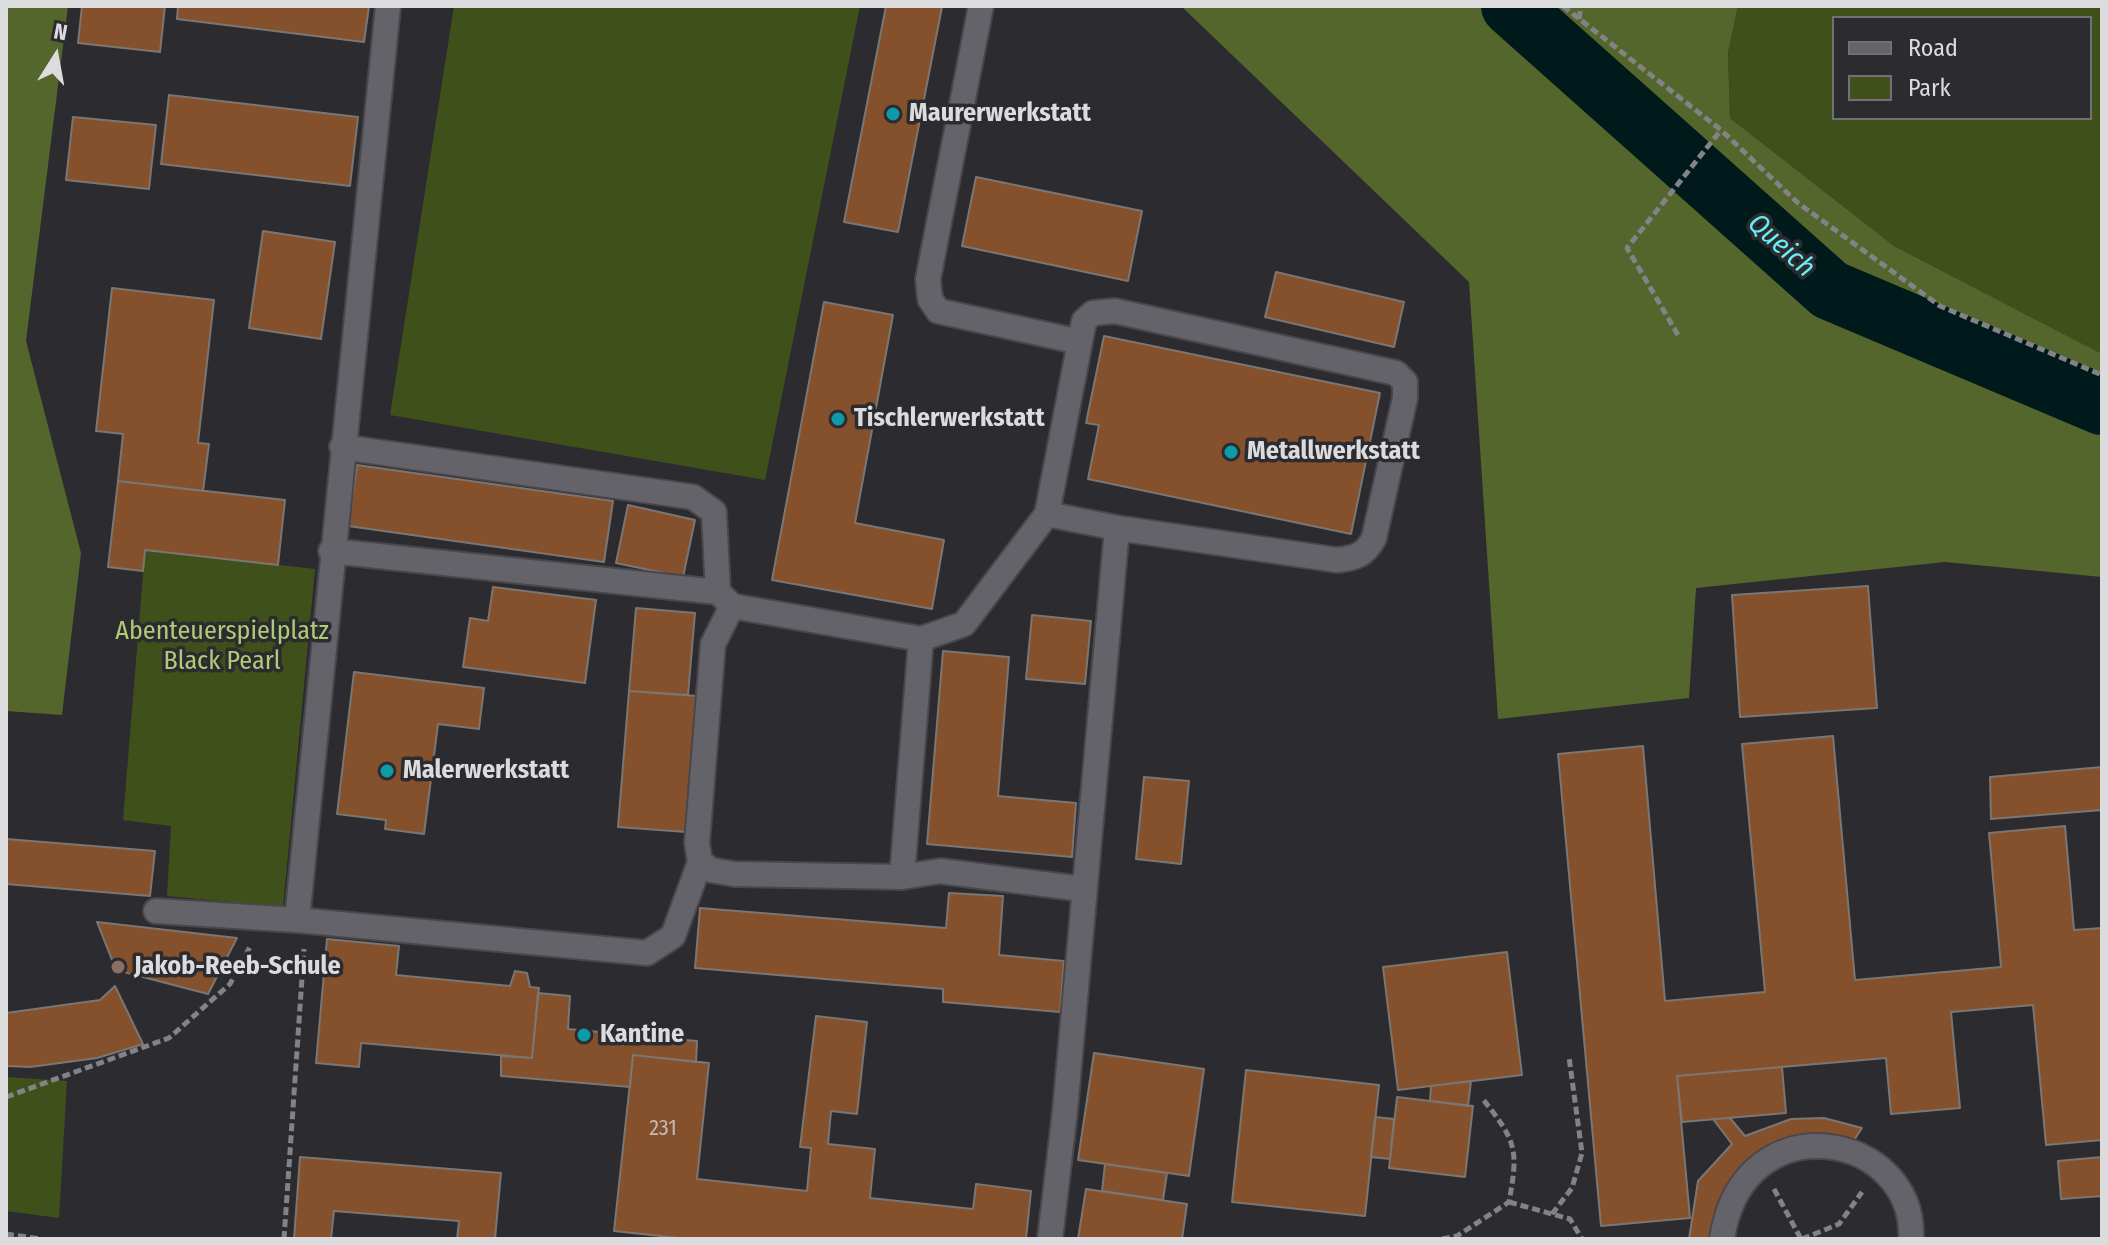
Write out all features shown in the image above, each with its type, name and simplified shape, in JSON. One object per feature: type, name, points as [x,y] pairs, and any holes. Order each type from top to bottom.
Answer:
[{"type":"lane","points":[[302,920],[331,551],[388,6]]},
{"type":"lane","points":[[981,6],[928,279],[930,299],[938,311],[1080,342]]},
{"type":"lane","points":[[331,551],[725,599],[921,639],[964,624],[1047,514],[1084,321],[1093,313],[1115,311],[1396,373],[1405,382],[1405,398],[1374,538],[1368,549],[1355,558],[1337,560],[1117,528],[1047,514]]},
{"type":"lane","points":[[156,911],[302,920],[647,953],[673,936],[700,862],[697,843],[713,644],[725,599],[714,512],[693,497],[342,447]]},
{"type":"lane","points":[[1050,1239],[1065,1111],[1117,528]]},
{"type":"lane","points":[[902,877],[921,639]]},
{"type":"lane","points":[[700,862],[711,870],[734,874],[902,877],[940,871],[1083,889]]},
{"type":"lane","points":[[1722,1239],[1726,1212],[1739,1185],[1760,1164],[1783,1151],[1820,1146],[1858,1154],[1879,1168],[1901,1195],[1911,1227],[1911,1239]]},
{"type":"path","points":[[1563,6],[1721,130],[1798,203],[1940,306],[2102,375]]},
{"type":"path","points":[[1579,19],[1581,6]]},
{"type":"path","points":[[1678,335],[1627,248],[1721,130]]},
{"type":"path","points":[[6,1097],[169,1038],[230,984],[266,918]]},
{"type":"path","points":[[284,1239],[302,920]]},
{"type":"path","points":[[1552,1214],[1572,1188],[1582,1153],[1569,1057]]},
{"type":"path","points":[[1442,1239],[1457,1236],[1509,1202],[1516,1164],[1511,1135],[1482,1098]]},
{"type":"path","points":[[1760,1164],[1802,1239],[1839,1224],[1879,1168]]},
{"type":"path","points":[[1509,1202],[1570,1219],[1582,1239]]},
{"type":"path","points":[[6,1234],[41,1239]]},
{"type":"green space","points":[[6,6],[68,6],[26,341],[81,553],[62,715],[6,711]]},
{"type":"green space","points":[[454,6],[860,6],[765,480],[390,415]]},
{"type":"green space","points":[[1181,6],[1738,6],[1728,53],[1730,118],[1894,246],[2102,354],[2102,577],[1945,562],[1696,588],[1689,698],[1498,719],[1469,282]]},
{"type":"green space","points":[[1738,6],[2102,6],[2102,354],[1894,246],[1730,118],[1728,53]]},
{"type":"green space","name":"Abenteuerspielplatz Black Pearl","points":[[145,550],[315,569],[283,907],[167,896],[171,826],[123,820]]},
{"type":"green space","points":[[6,1077],[67,1081],[59,1218],[6,1211]]},
{"type":"building","points":[[82,6],[165,6],[160,52],[78,43]]},
{"type":"building","points":[[178,6],[369,6],[364,42],[177,19]]},
{"type":"building","name":"Maurerwerkstatt","points":[[886,6],[942,7],[898,232],[844,222]]},
{"type":"building","points":[[169,95],[358,117],[350,186],[161,164]]},
{"type":"building","points":[[73,117],[156,125],[149,189],[66,180]]},
{"type":"building","points":[[976,177],[1142,211],[1128,281],[962,246]]},
{"type":"building","points":[[263,231],[335,242],[321,339],[249,328]]},
{"type":"building","points":[[1276,272],[1404,302],[1394,347],[1265,317]]},
{"type":"building","points":[[112,288],[214,300],[198,443],[209,444],[203,491],[118,481],[123,434],[96,431]]},
{"type":"building","name":"Tischlerwerkstatt","points":[[824,302],[893,315],[855,523],[944,540],[932,609],[772,580]]},
{"type":"building","name":"Metallwerkstatt","points":[[1104,336],[1380,393],[1351,534],[1088,479],[1099,425],[1086,423]]},
{"type":"building","points":[[357,465],[613,501],[604,562],[348,526]]},
{"type":"building","points":[[118,481],[285,500],[278,565],[145,550],[143,571],[108,567]]},
{"type":"building","points":[[628,505],[695,520],[683,577],[616,563]]},
{"type":"building","points":[[1868,586],[1877,708],[1740,717],[1732,595]]},
{"type":"building","points":[[493,587],[596,600],[585,683],[463,667],[470,618],[488,621]]},
{"type":"building","points":[[636,608],[695,613],[688,695],[629,691]]},
{"type":"building","points":[[1032,615],[1091,621],[1085,684],[1026,679]]},
{"type":"building","points":[[943,651],[1009,657],[998,796],[1076,803],[1072,857],[927,844]]},
{"type":"building","name":"Malerwerkstatt","points":[[354,672],[484,688],[479,729],[438,724],[424,834],[385,829],[386,820],[337,814]]},
{"type":"building","points":[[629,691],[697,696],[686,832],[618,827]]},
{"type":"building","points":[[1833,736],[1855,980],[2001,967],[1989,833],[2065,826],[2074,930],[2102,928],[2102,1140],[2046,1145],[2033,1005],[1951,1012],[1960,1108],[1891,1114],[1886,1058],[1677,1076],[1690,1218],[1601,1226],[1558,754],[1643,746],[1665,1001],[1765,992],[1742,744]]},
{"type":"building","points":[[2102,767],[2102,810],[1991,819],[1990,777]]},
{"type":"building","points":[[1144,777],[1189,781],[1181,864],[1136,859]]},
{"type":"building","points":[[6,839],[155,851],[150,896],[6,884]]},
{"type":"building","points":[[949,893],[1003,896],[999,955],[1064,961],[1060,1012],[943,1002],[943,989],[695,968],[700,908],[946,928]]},
{"type":"building","points":[[97,922],[237,938],[208,994],[116,970]]},
{"type":"building","points":[[327,939],[399,946],[396,975],[510,986],[515,971],[527,973],[530,987],[539,988],[532,1058],[361,1043],[359,1067],[316,1063]]},
{"type":"building","points":[[1507,952],[1522,1075],[1398,1090],[1383,967]]},
{"type":"building","points":[[115,986],[143,1044],[97,1058],[30,1067],[6,1066],[6,1013],[100,1000]]},
{"type":"building","name":"Kantine","points":[[538,993],[570,996],[568,1029],[697,1041],[696,1062],[633,1055],[630,1087],[501,1076],[501,1056],[532,1058]]},
{"type":"building","points":[[816,1016],[867,1022],[857,1114],[831,1111],[828,1144],[875,1149],[870,1198],[973,1209],[976,1184],[1031,1191],[1026,1239],[688,1239],[614,1231],[633,1055],[709,1063],[697,1179],[807,1191],[811,1148],[800,1147]]},
{"type":"building","points":[[1094,1053],[1204,1069],[1189,1176],[1078,1160]]},
{"type":"building","points":[[1782,1067],[1786,1113],[1682,1122],[1677,1076]]},
{"type":"building","points":[[1246,1070],[1379,1085],[1365,1216],[1232,1202]]},
{"type":"building","points":[[1471,1081],[1468,1106],[1430,1101],[1431,1086]]},
{"type":"building","points":[[1397,1097],[1473,1106],[1465,1177],[1389,1168]]},
{"type":"building","points":[[1375,1117],[1394,1119],[1390,1159],[1371,1157]]},
{"type":"building","points":[[1730,1118],[1745,1136],[1791,1119],[1824,1118],[1862,1128],[1849,1148],[1765,1150],[1741,1166],[1724,1192],[1716,1214],[1714,1239],[1689,1239],[1698,1181],[1732,1144],[1713,1119]]},
{"type":"building","points":[[300,1157],[501,1173],[495,1239],[457,1239],[459,1221],[334,1211],[331,1239],[294,1239]]},
{"type":"building","points":[[2102,1157],[2102,1196],[2061,1199],[2058,1161]]},
{"type":"building","points":[[1105,1164],[1167,1173],[1163,1200],[1102,1191]]},
{"type":"building","points":[[1086,1189],[1187,1204],[1182,1239],[1078,1239]]},
{"type":"waterway","name":"Queich","points":[[1511,6],[1830,290],[2102,405]]},
{"type":"place","name":"Maurerwerkstatt","points":[[893,114]]},
{"type":"place","name":"Tischlerwerkstatt","points":[[838,419]]},
{"type":"place","name":"Metallwerkstatt","points":[[1231,452]]},
{"type":"place","name":"Malerwerkstatt","points":[[387,771]]},
{"type":"place","name":"Jakob-Reeb-Schule","points":[[118,967]]},
{"type":"place","name":"Kantine","points":[[584,1035]]}]
